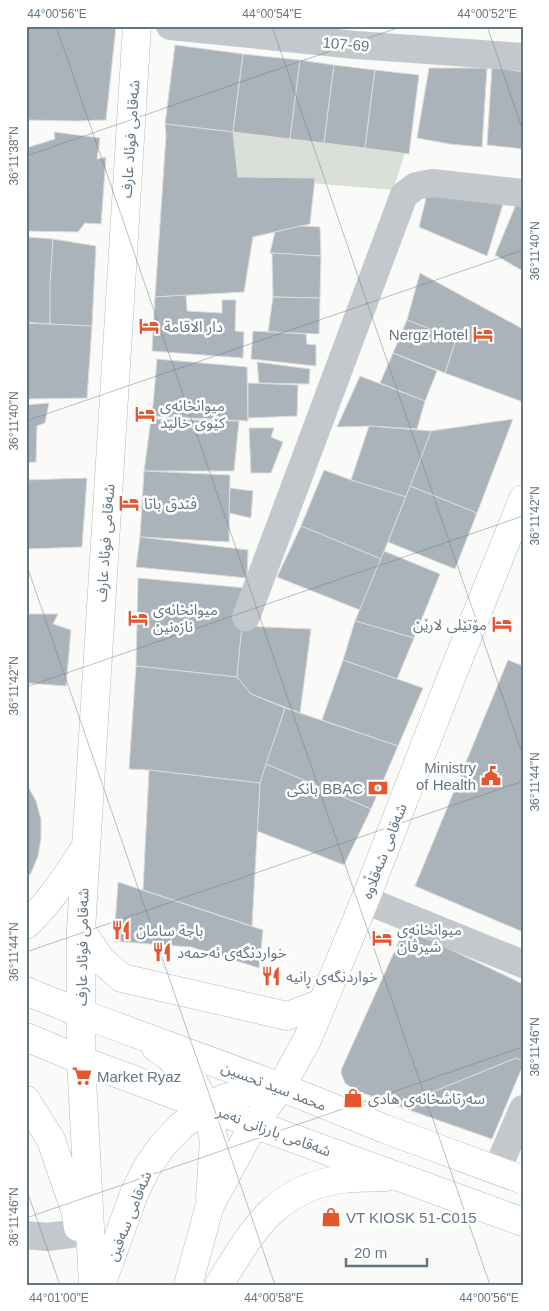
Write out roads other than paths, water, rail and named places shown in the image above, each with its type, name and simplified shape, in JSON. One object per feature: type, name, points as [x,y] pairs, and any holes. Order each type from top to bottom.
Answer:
[{"type":"main road","name":"شەقامی فوئاد عارف","points":[[81,1060],[81,930],[137,26]]},
{"type":"main road","name":"شەقامی شەقڵاوە","points":[[281,1087],[308,1038],[365,900],[523,499]]},
{"type":"main road","points":[[26,925],[42,910],[86,846]]},
{"type":"main road","points":[[81,930],[102,960],[122,978],[287,1016],[322,1003]]},
{"type":"main road","name":"محمد سید تحسین","points":[[26,991],[523,1180]]},
{"type":"main road","points":[[125,1029],[168,1056],[192,1079],[207,1107],[214,1141],[210,1206],[188,1285]]},
{"type":"main road","name":"شەقامی بارزانی نەمر","points":[[26,1037],[81,1060],[207,1107],[523,1222]]},
{"type":"main road","name":"شەقامی سەفین","points":[[81,1060],[91,1285]]},
{"type":"main road","points":[[210,1206],[254,1124],[281,1087]]},
{"type":"main road","name":"شەقامی سەفین","points":[[101,1285],[134,1194],[146,1169],[162,1146],[182,1125],[207,1107],[225,1098],[281,1087]]},
{"type":"main road","points":[[26,1100],[52,1140],[75,1210],[91,1285]]},
{"type":"main road","points":[[219,1285],[248,1237],[269,1213],[284,1200],[301,1190],[322,1182],[344,1178],[401,1177]]},
{"type":"street","name":"107-69","points":[[170,26],[358,36],[523,56]]},
{"type":"street","points":[[246,617],[404,196],[416,186],[432,183],[523,193]]},
{"type":"street","points":[[365,900],[523,964]]},
{"type":"street","points":[[497,1170],[523,1109]]},
{"type":"street","points":[[26,1235],[47,1237],[80,1233]]},
{"type":"place","name":"دار الاقامة","points":[[149,326]]},
{"type":"place","name":"Nergz Hotel","points":[[483,334]]},
{"type":"place","name":"میوانخانەی کێوی خالید","points":[[145,414]]},
{"type":"place","name":"فندق باتا","points":[[129,503]]},
{"type":"place","name":"میوانخانەی نازەنین","points":[[138,618]]},
{"type":"place","name":"مۆتێلی لارێن","points":[[502,624]]},
{"type":"place","name":"Ministry of Health","points":[[491,776]]},
{"type":"place","name":"بانکی BBAC","points":[[378,788]]},
{"type":"place","name":"باجة سامان","points":[[121,930]]},
{"type":"place","name":"میوانخانەی شیرڤان","points":[[382,938]]},
{"type":"place","name":"خواردنگەی ئەحمەد","points":[[162,952]]},
{"type":"place","name":"خواردنگەی ڕانیە","points":[[271,976]]},
{"type":"place","name":"Market Ryaz","points":[[82,1076]]},
{"type":"place","name":"سەرتاشخانەی ھادی","points":[[353,1098]]},
{"type":"place","name":"VT KIOSK 51-C015","points":[[331,1217]]}]
